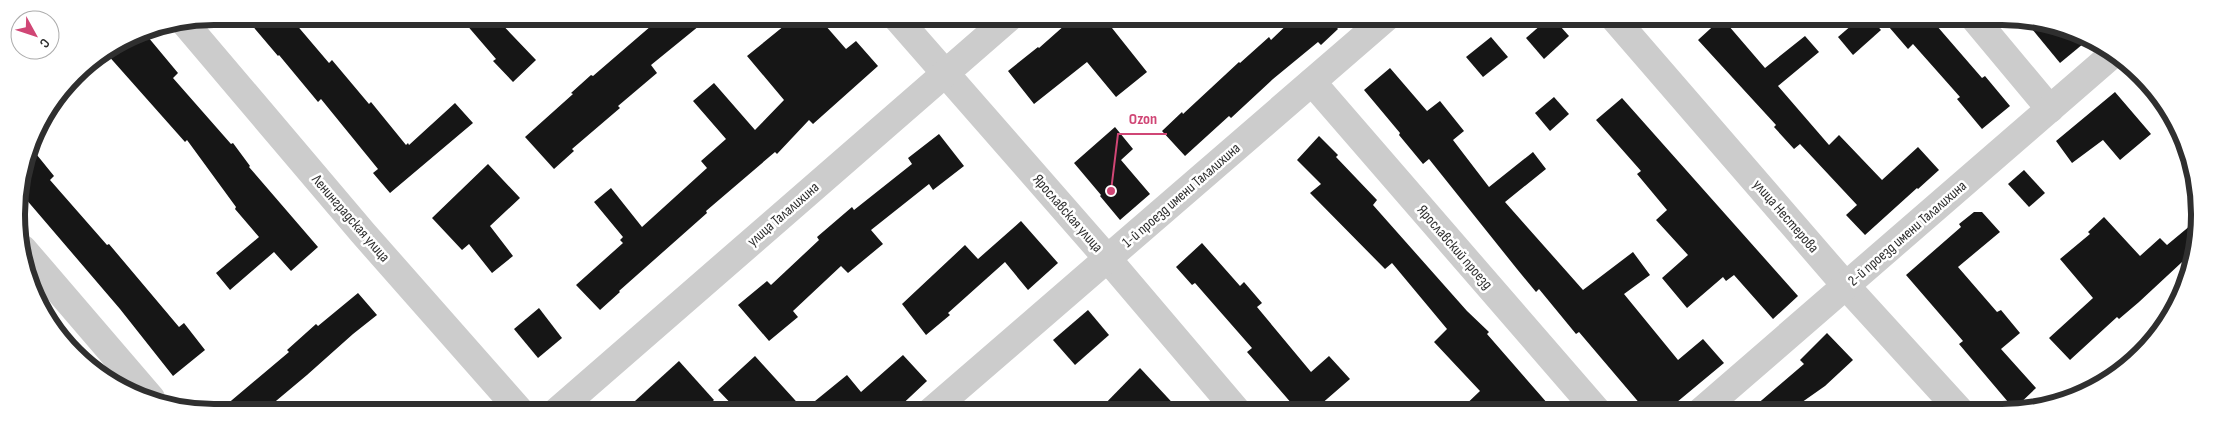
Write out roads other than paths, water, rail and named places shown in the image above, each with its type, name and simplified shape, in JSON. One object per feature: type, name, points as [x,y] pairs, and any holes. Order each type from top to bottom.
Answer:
[{"type":"street","name":"Ярославская улица","points":[[903,25],[1107,258],[1231,404]]},
{"type":"street","name":"улица Талалихина","points":[[564,404],[1001,25]]},
{"type":"street","name":"1-й проезд имени Талалихина","points":[[939,404],[1377,25]]},
{"type":"street","name":"улица Нестерова","points":[[1620,25],[1846,286],[1954,404]]},
{"type":"street","points":[[1980,25],[2050,109]]},
{"type":"street","name":"Ленинградская улица","points":[[188,27],[363,233],[514,404]]},
{"type":"street","name":"2-й проезд имени Талалихина","points":[[1709,404],[2108,58]]},
{"type":"street","name":"Ярославский проезд","points":[[1312,82],[1591,404]]},
{"type":"street","points":[[30,257],[145,391]]},
{"type":"place","name":"Ozon","points":[[1111,191]]}]
